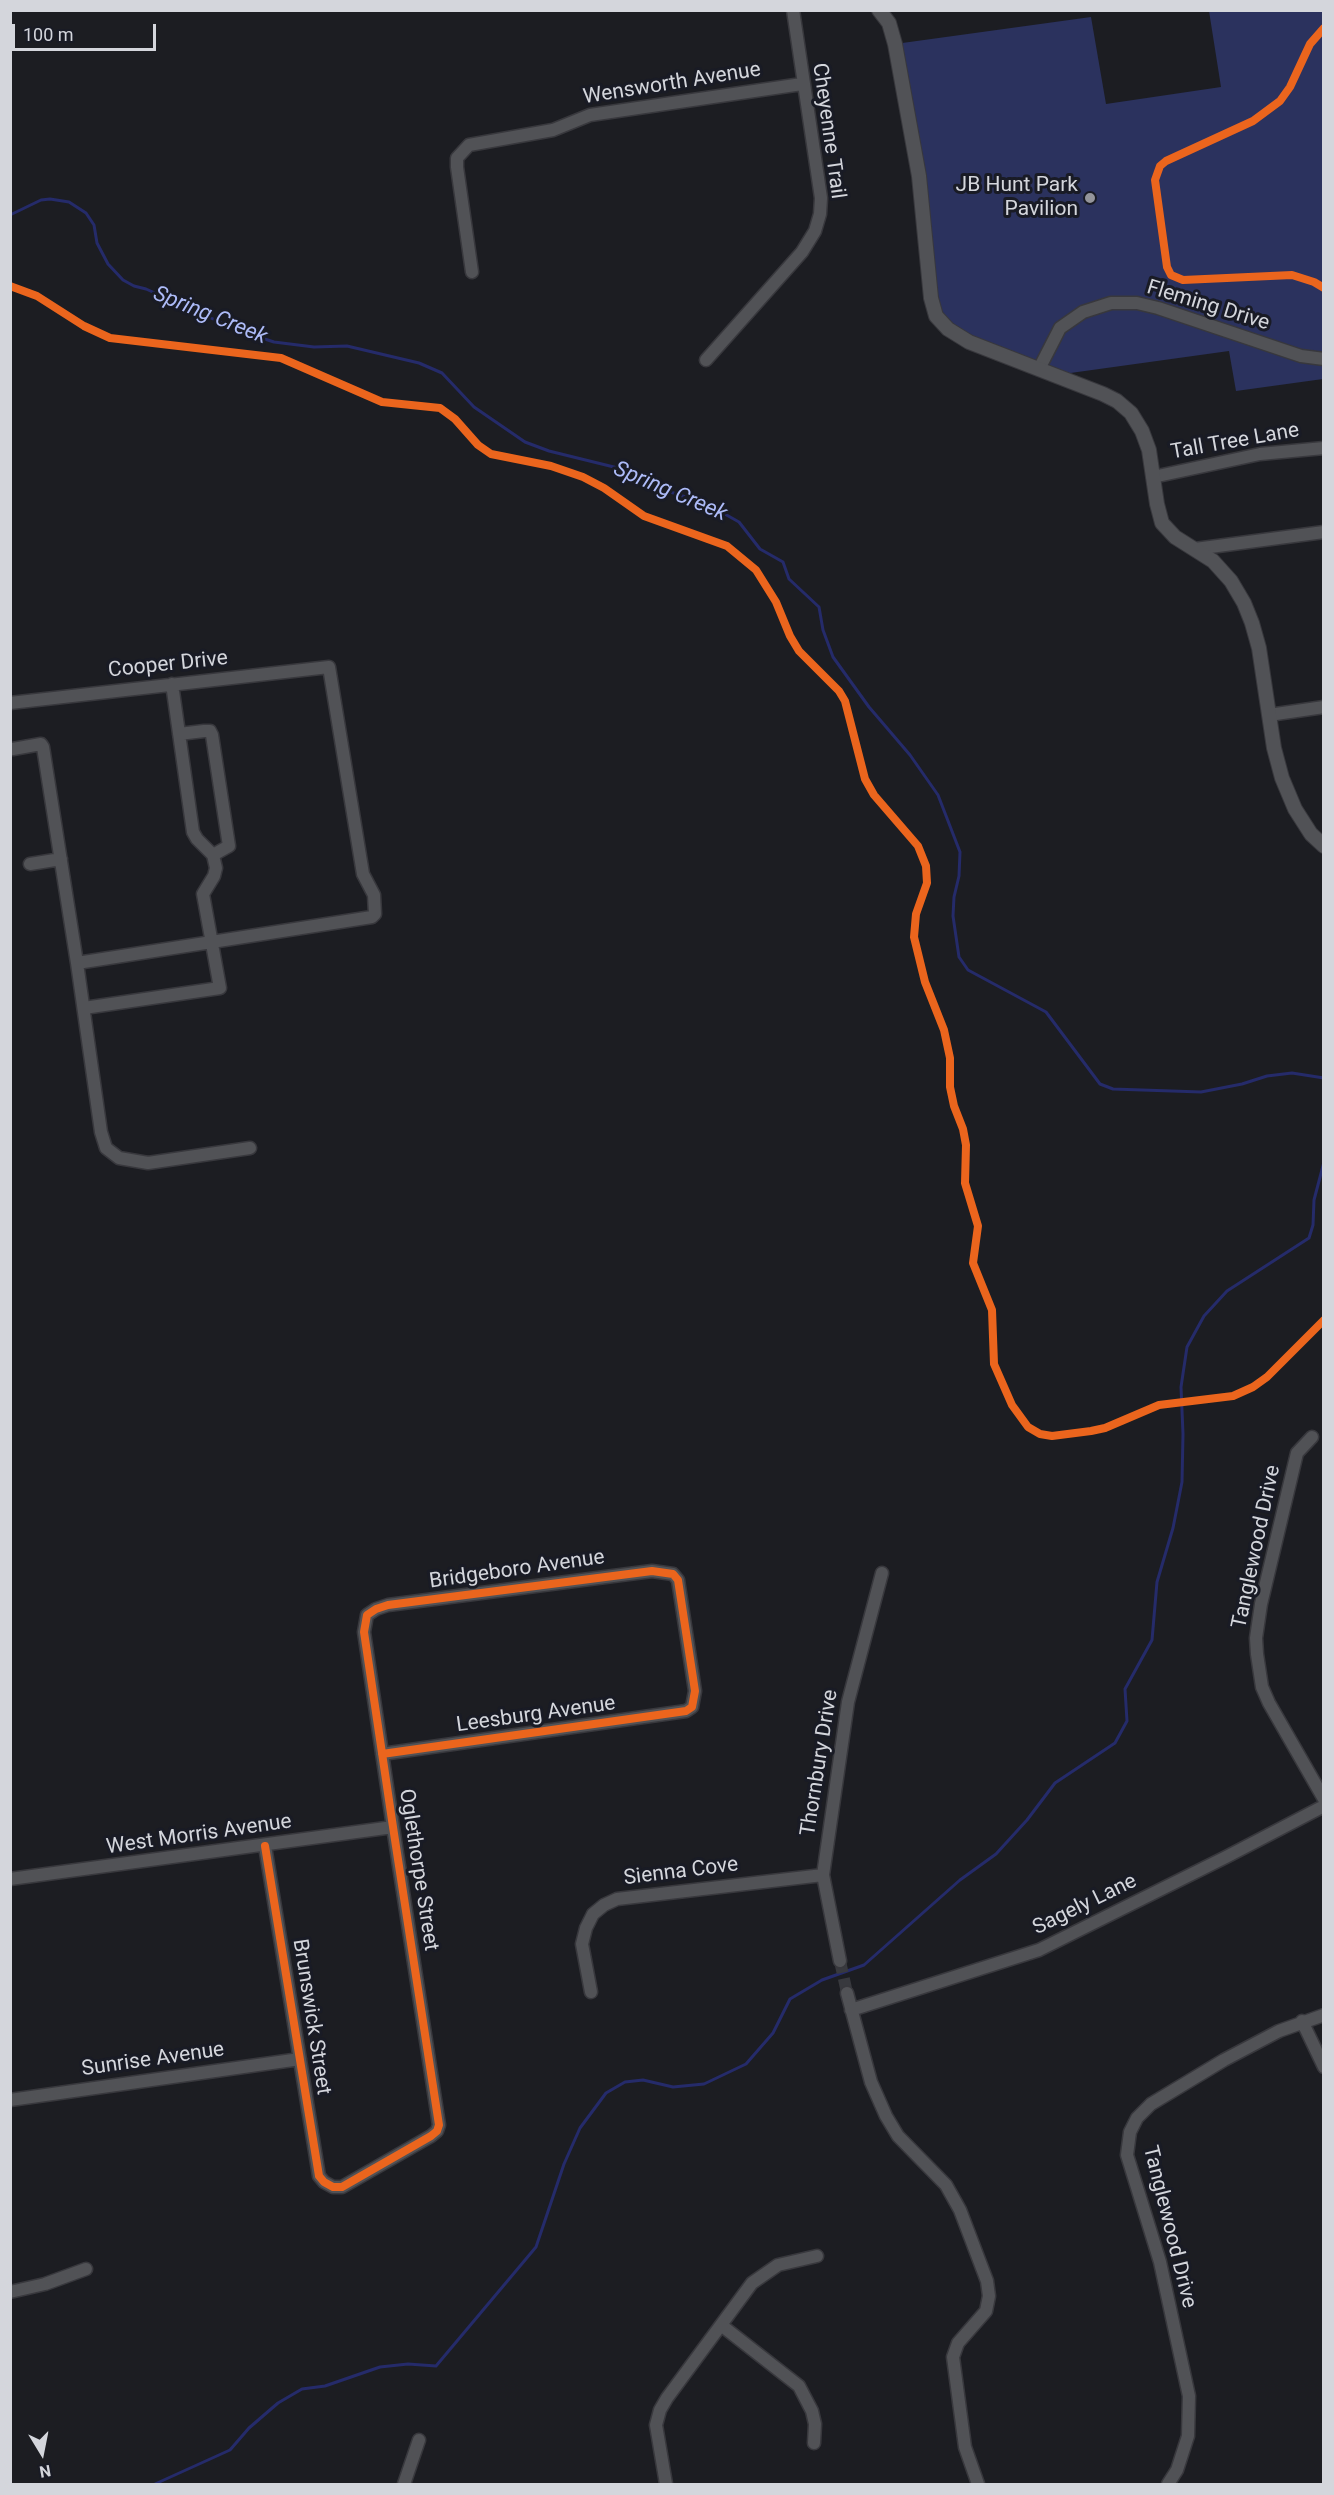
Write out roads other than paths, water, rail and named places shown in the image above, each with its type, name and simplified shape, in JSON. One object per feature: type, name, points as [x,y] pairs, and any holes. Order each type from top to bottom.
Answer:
[{"type":"street","name":"Cheyenne Trail","points":[[706,360],[802,252],[815,231],[820,214],[821,198],[792,10]]},
{"type":"street","points":[[879,10],[889,23],[895,44],[919,176],[931,298],[936,316],[948,329],[969,342],[1110,397],[1131,413],[1142,431],[1162,523],[1175,537],[1213,561],[1231,581],[1244,603],[1259,648],[1274,748],[1286,789],[1295,809],[1311,834],[1323,846]]},
{"type":"street","name":"Wensworth Avenue","points":[[472,272],[456,167],[457,158],[469,145],[552,130],[590,115],[802,84]]},
{"type":"street","name":"Fleming Drive","points":[[1039,369],[1060,328],[1083,312],[1111,303],[1137,303],[1158,308],[1301,356],[1323,358]]},
{"type":"street","name":"Tall Tree Lane","points":[[1153,477],[1260,454],[1323,448]]},
{"type":"street","points":[[1195,549],[1323,532]]},
{"type":"street","name":"Cooper Drive","points":[[10,703],[329,667],[363,874],[374,895],[375,914],[372,917],[212,941]]},
{"type":"street","points":[[84,1008],[220,988],[203,894],[216,868],[213,855],[193,832],[172,684]]},
{"type":"street","points":[[1269,715],[1323,708]]},
{"type":"street","points":[[179,734],[210,731],[212,735],[229,846],[213,855]]},
{"type":"street","points":[[13,749],[41,744],[44,747],[101,1132],[106,1148],[119,1158],[148,1163],[250,1148]]},
{"type":"street","points":[[30,864],[61,859]]},
{"type":"street","points":[[77,963],[212,941]]},
{"type":"street","name":"Tanglewood Drive","points":[[1311,1437],[1297,1453],[1261,1604],[1256,1646],[1262,1687],[1269,1703],[1323,1799]]},
{"type":"street","name":"Bridgeboro Avenue","points":[[367,1615],[388,1605],[652,1571],[673,1574],[678,1580],[680,1589],[694,1680],[695,1700],[692,1707]]},
{"type":"street","name":"Thornbury Drive","points":[[840,1961],[823,1875],[848,1702],[882,1573]]},
{"type":"street","name":"Oglethorpe Street","points":[[333,2187],[342,2187],[425,2140],[437,2131],[438,2118],[364,1632],[367,1615]]},
{"type":"street","name":"Leesburg Avenue","points":[[382,1754],[676,1714],[692,1707]]},
{"type":"street","name":"Sagely Lane","points":[[851,2010],[1039,1950],[1323,1806]]},
{"type":"street","name":"West Morris Avenue","points":[[10,1880],[393,1827]]},
{"type":"street","name":"Brunswick Street","points":[[265,1846],[319,2176],[333,2187]]},
{"type":"street","name":"Sienna Cove","points":[[591,1992],[582,1944],[593,1914],[604,1905],[617,1899],[823,1875]]},
{"type":"street","points":[[848,1993],[871,2082],[886,2116],[898,2136],[946,2185],[960,2210],[987,2281],[989,2296],[986,2311],[958,2343],[953,2357],[965,2447],[978,2484]]},
{"type":"street","name":"Tanglewood Drive","points":[[1168,2484],[1177,2470],[1188,2436],[1189,2396],[1160,2262],[1127,2155],[1130,2132],[1137,2118],[1151,2104],[1224,2060],[1279,2031],[1323,2015]]},
{"type":"street","points":[[1302,2021],[1323,2067]]},
{"type":"street","name":"Sunrise Avenue","points":[[10,2100],[300,2059]]},
{"type":"street","points":[[666,2484],[656,2425],[667,2398],[752,2283],[778,2265],[817,2256]]},
{"type":"street","points":[[10,2292],[45,2284],[86,2269]]},
{"type":"street","points":[[721,2325],[799,2386],[806,2397],[815,2424],[814,2443]]},
{"type":"street","points":[[404,2484],[419,2440]]},
{"type":"waterway","name":"Spring Creek","points":[[10,215],[41,200],[69,202],[86,213],[94,225],[97,243],[108,264],[123,280],[134,286],[146,289],[240,331],[274,342],[314,347],[347,346],[419,363],[442,373],[474,407],[525,442],[549,451],[622,469],[643,483],[707,504],[739,522],[760,549],[783,562],[789,579],[819,607],[823,630],[833,657],[869,707],[910,755],[938,795],[960,852],[953,916],[959,957],[968,970],[1046,1012],[1100,1084],[1113,1089],[1201,1092],[1242,1084],[1267,1076],[1292,1073],[1324,1078]]},
{"type":"waterway","points":[[155,2484],[230,2450],[249,2428],[278,2403],[302,2389],[325,2386],[380,2367],[408,2364],[436,2366],[536,2247],[564,2164],[580,2128],[606,2093],[625,2082],[643,2080],[673,2087],[704,2084],[746,2064],[773,2033],[790,1999],[822,1980],[864,1965],[960,1880],[996,1854],[1027,1820],[1055,1783],[1115,1743],[1127,1721],[1125,1689],[1152,1640],[1157,1582],[1173,1528],[1182,1482],[1181,1387],[1187,1347],[1204,1316],[1227,1291],[1309,1238],[1313,1225],[1314,1200],[1324,1162]]},
{"type":"tunnel","points":[[840,1961],[847,1993]]},
{"type":"place","name":"JB Hunt Park Pavilion","points":[[1090,198]]}]
